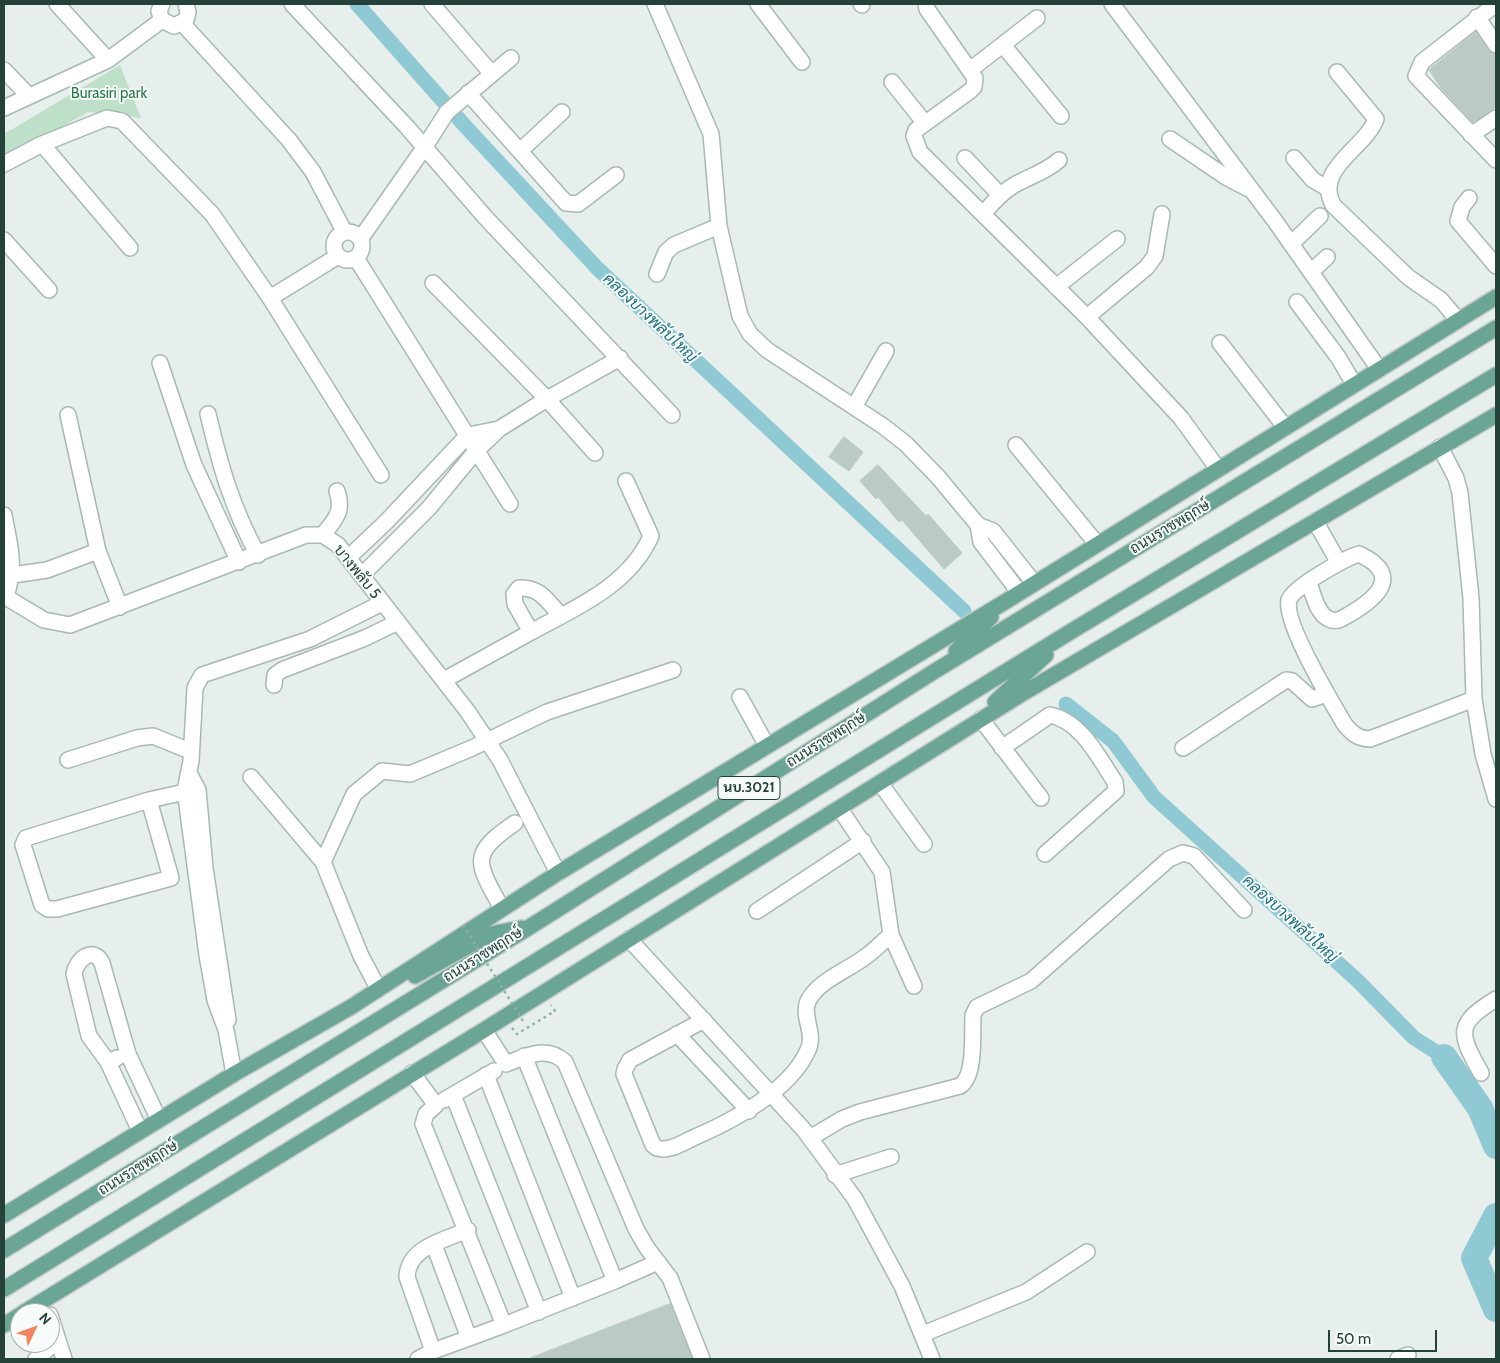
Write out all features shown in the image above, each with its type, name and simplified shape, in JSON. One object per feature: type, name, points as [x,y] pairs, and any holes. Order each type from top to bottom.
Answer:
[{"type":"main road","name":"ถนนราชพฤกษ์","points":[[4,1215],[234,1074],[351,1006],[558,874],[1014,596],[1496,297]]},
{"type":"main road","name":"ถนนราชพฤกษ์","points":[[4,1250],[528,928],[935,671],[1496,328]]},
{"type":"main road","name":"นบ.3021","points":[[4,1290],[1075,629],[1496,375]]},
{"type":"main road","points":[[1471,391],[1496,382]]},
{"type":"main road","points":[[58,1303],[412,1073],[840,809],[975,723],[1496,415]]},
{"type":"main road","points":[[935,671],[1014,596]]},
{"type":"main road","points":[[975,723],[1075,629]]},
{"type":"main road","points":[[351,1006],[393,989],[490,934],[528,928]]},
{"type":"street","points":[[57,4],[108,60]]},
{"type":"street","points":[[162,4],[159,11],[162,20],[169,26],[182,24]]},
{"type":"street","points":[[182,24],[188,12],[186,4]]},
{"type":"street","points":[[292,4],[528,263],[672,415]]},
{"type":"street","points":[[432,4],[492,74]]},
{"type":"street","points":[[655,4],[711,134],[720,226],[740,316],[750,334],[766,350],[854,407],[906,444],[938,477],[978,525],[993,531],[1034,583]]},
{"type":"street","points":[[758,4],[802,62]]},
{"type":"street","points":[[926,4],[927,9],[975,78],[974,87],[924,122],[914,136],[920,152],[1087,317],[1181,418],[1218,469]]},
{"type":"street","points":[[1112,4],[1251,189],[1379,369]]},
{"type":"street","points":[[1496,4],[1422,62],[1416,76],[1496,160]]},
{"type":"street","points":[[1477,17],[1496,44]]},
{"type":"street","points":[[970,70],[1037,18]]},
{"type":"street","points":[[4,108],[28,95],[108,60],[162,20]]},
{"type":"street","points":[[182,24],[289,140],[313,172],[344,232]]},
{"type":"street","points":[[1003,45],[1061,116]]},
{"type":"street","points":[[361,238],[354,232],[344,232],[334,240],[334,249],[338,256],[347,260],[356,258],[362,251],[361,238],[447,112],[511,58]]},
{"type":"street","points":[[4,70],[28,95]]},
{"type":"street","points":[[1327,188],[1336,168],[1370,130],[1376,118],[1338,72]]},
{"type":"street","points":[[892,82],[924,122]]},
{"type":"street","points":[[468,93],[566,203],[571,205],[578,204],[616,175]]},
{"type":"street","points":[[520,151],[562,112]]},
{"type":"street","points":[[4,164],[42,144],[107,118],[122,121],[212,214],[270,298],[381,476]]},
{"type":"street","points":[[1471,135],[1496,118]]},
{"type":"street","points":[[1170,139],[1226,177],[1251,189]]},
{"type":"street","points":[[42,144],[130,248]]},
{"type":"street","points":[[965,158],[1000,195]]},
{"type":"street","points":[[1294,158],[1313,180],[1327,188],[1333,205],[1408,277],[1441,300],[1458,320]]},
{"type":"street","points":[[982,214],[1000,195],[1022,181],[1042,173],[1059,160]]},
{"type":"street","points":[[1469,198],[1462,207],[1458,221],[1496,266]]},
{"type":"street","points":[[1087,317],[1147,267],[1155,256],[1162,214]]},
{"type":"street","points":[[1291,244],[1320,216]]},
{"type":"street","points":[[658,274],[666,252],[674,245],[720,226]]},
{"type":"street","points":[[1056,287],[1117,239]]},
{"type":"street","points":[[4,240],[50,290]]},
{"type":"street","points":[[270,298],[338,256]]},
{"type":"street","points":[[1311,272],[1327,257]]},
{"type":"street","points":[[356,258],[510,504]]},
{"type":"street","points":[[433,283],[546,399],[595,453]]},
{"type":"street","points":[[1297,302],[1338,357],[1354,384]]},
{"type":"street","points":[[1220,343],[1285,427]]},
{"type":"street","points":[[854,407],[886,351]]},
{"type":"street","points":[[362,575],[429,508],[476,451],[500,429],[546,399],[620,358]]},
{"type":"street","points":[[160,363],[194,465],[239,562]]},
{"type":"street","points":[[208,414],[222,473],[233,507],[258,555]]},
{"type":"street","points":[[68,415],[98,551],[120,607]]},
{"type":"street","points":[[348,558],[399,508],[468,435],[500,429]]},
{"type":"street","points":[[1016,446],[1097,544]]},
{"type":"street","points":[[1440,447],[1456,478],[1460,493],[1471,598],[1474,699],[1483,754],[1496,799]]},
{"type":"street","points":[[444,680],[587,603],[611,586],[646,546],[651,536],[626,481]]},
{"type":"street","points":[[323,536],[339,512],[340,502],[337,491]]},
{"type":"street","points":[[399,508],[415,521]]},
{"type":"street","points":[[4,515],[12,559],[12,575],[5,596]]},
{"type":"street","points":[[1315,521],[1340,563]]},
{"type":"street","points":[[978,525],[981,542],[1014,596]]},
{"type":"street","name":"บางพลับ 5","points":[[5,596],[44,620],[63,625],[79,622],[306,535],[323,536],[338,545],[444,680],[488,741],[558,874]]},
{"type":"street","points":[[12,575],[47,570],[98,551]]},
{"type":"street","points":[[1309,582],[1320,610],[1326,618],[1332,621],[1340,620],[1374,597],[1383,585],[1384,576],[1380,566],[1359,554],[1309,582],[1289,598],[1289,611],[1300,640],[1327,694],[1344,725],[1360,738],[1370,739],[1474,699]]},
{"type":"street","points":[[531,632],[515,604],[514,594],[519,588],[531,587],[541,594],[562,616]]},
{"type":"street","points":[[234,1074],[226,1030],[226,1002],[208,919],[200,868],[189,773],[194,688],[202,674],[310,639],[382,602]]},
{"type":"street","points":[[274,685],[275,676],[282,670],[365,638],[398,622]]},
{"type":"street","points":[[323,862],[354,794],[382,770],[410,774],[488,741],[547,712],[673,670]]},
{"type":"street","points":[[1183,748],[1286,680],[1292,681],[1312,699],[1327,694]]},
{"type":"street","points":[[740,697],[767,746]]},
{"type":"street","points":[[1002,748],[1050,715],[1061,717],[1078,729],[1115,782],[1116,791],[1045,854]]},
{"type":"street","points":[[975,723],[1002,748],[1041,798]]},
{"type":"street","points":[[68,760],[137,738],[153,736],[190,751]]},
{"type":"street","points":[[251,777],[323,862],[361,956],[378,988]]},
{"type":"street","points":[[880,783],[924,844]]},
{"type":"street","points":[[191,790],[31,835],[26,838],[23,845],[42,905],[48,909],[56,909],[171,878],[200,868]]},
{"type":"street","points":[[150,800],[171,878]]},
{"type":"street","points":[[840,809],[882,872],[891,935],[914,986]]},
{"type":"street","points":[[502,909],[481,868],[480,859],[483,850],[494,836],[515,823]]},
{"type":"street","points":[[757,911],[862,841]]},
{"type":"street","points":[[810,1138],[842,1119],[860,1112],[960,1086],[966,1082],[971,1073],[973,1014],[977,1007],[1031,981],[1169,859],[1183,853],[1194,856],[1244,910]]},
{"type":"street","points":[[704,1020],[630,1060],[625,1069],[624,1074],[653,1145],[662,1150],[750,1111],[770,1093],[802,1060],[809,1048],[812,1036],[806,1011],[808,1001],[820,987],[865,958],[891,935]]},
{"type":"street","points":[[629,939],[810,1138],[835,1175],[855,1199],[877,1236],[902,1286],[932,1359]]},
{"type":"street","points":[[140,1131],[108,1062],[96,1048],[85,1024],[74,974],[75,966],[81,958],[96,955],[102,963],[128,1054],[159,1120]]},
{"type":"street","points":[[1480,1073],[1468,1050],[1465,1033],[1467,1021],[1475,1012],[1496,999]]},
{"type":"street","points":[[484,1030],[506,1064]]},
{"type":"street","points":[[677,1034],[750,1111]]},
{"type":"street","points":[[504,1325],[468,1230],[423,1124],[426,1114],[453,1094],[524,1056],[548,1052],[557,1054],[565,1062],[636,1229],[670,1278],[702,1359]]},
{"type":"street","points":[[108,1062],[128,1054]]},
{"type":"street","points":[[524,1056],[615,1281]]},
{"type":"street","points":[[412,1073],[436,1105]]},
{"type":"street","points":[[486,1075],[573,1298]]},
{"type":"street","points":[[453,1094],[539,1312]]},
{"type":"street","points":[[835,1175],[891,1157]]},
{"type":"street","points":[[433,1351],[406,1277],[407,1268],[420,1251],[468,1230]]},
{"type":"street","points":[[434,1245],[468,1338]]},
{"type":"street","points":[[923,1334],[1026,1292],[1087,1252]]},
{"type":"street","points":[[418,1359],[433,1351],[539,1312],[658,1262]]},
{"type":"path","points":[[463,925],[523,1021],[512,1028],[517,1034],[555,1011]]},
{"type":"green space","name":"Burasiri park","points":[[120,65],[141,118],[88,112],[4,160],[4,134]]},
{"type":"building","points":[[1476,32],[1489,51],[1496,54],[1496,107],[1473,122],[1441,88],[1429,70]]},
{"type":"building","points":[[844,437],[863,452],[849,471],[829,457]]},
{"type":"building","points":[[878,465],[926,516],[928,514],[962,553],[944,569],[902,520],[899,522],[878,497],[876,499],[860,481]]},
{"type":"building","points":[[670,1304],[692,1359],[531,1359],[531,1358]]},
{"type":"waterway","name":"คลองบางพลับใหญ่","points":[[357,4],[465,126],[597,268],[964,611]]},
{"type":"waterway","name":"คลองบางพลับใหญ่","points":[[1066,704],[1113,741],[1154,797],[1358,981],[1414,1038],[1444,1057]]},
{"type":"waterway","name":"คลองบางพลับใหญ่","points":[[1444,1057],[1480,1108],[1496,1146]]},
{"type":"waterway","name":"คลองบางพลับใหญ่","points":[[1496,1216],[1474,1258],[1496,1309]]}]
